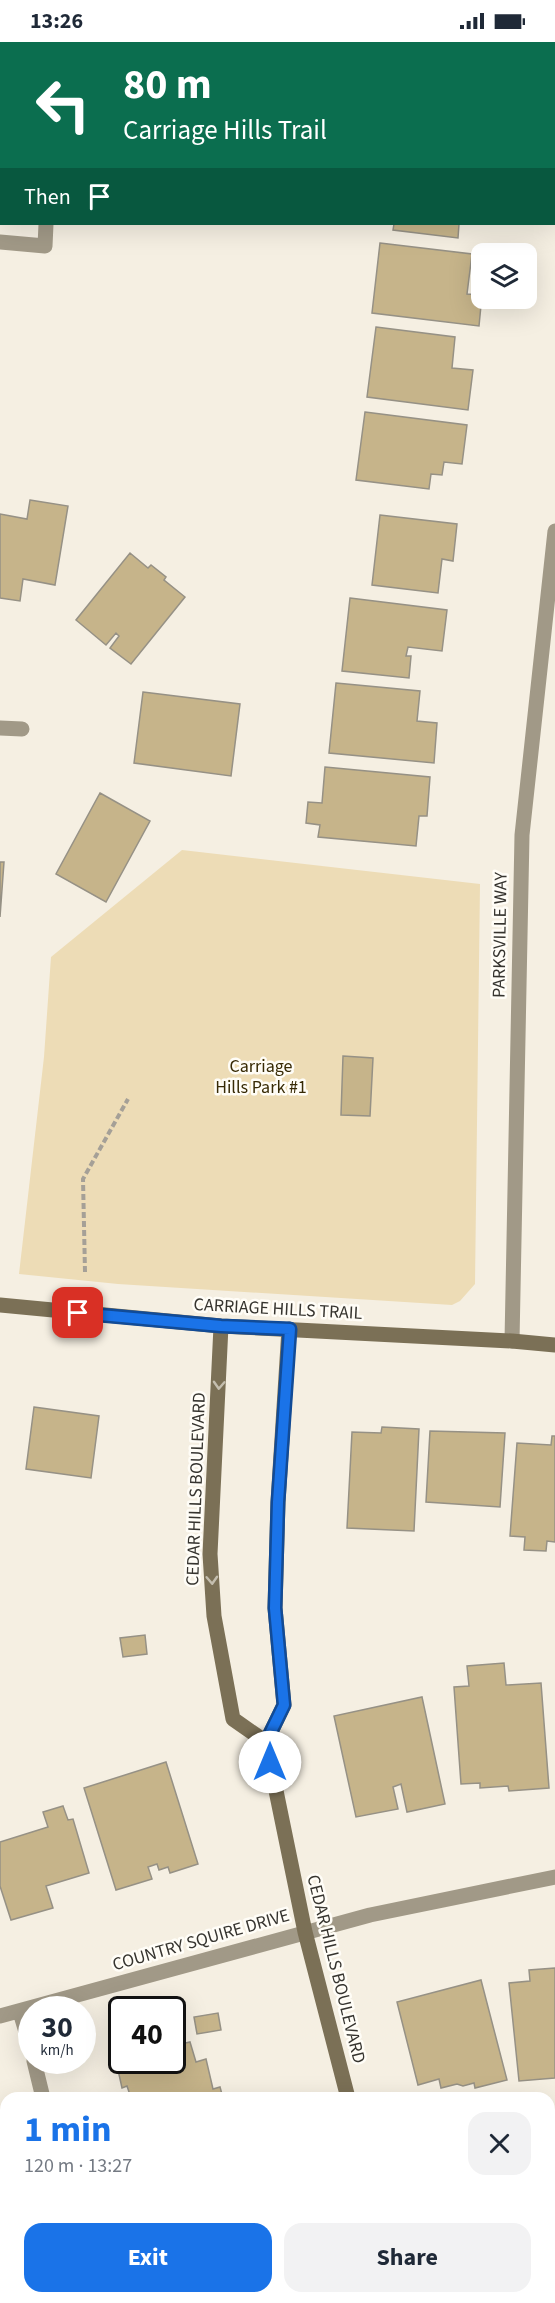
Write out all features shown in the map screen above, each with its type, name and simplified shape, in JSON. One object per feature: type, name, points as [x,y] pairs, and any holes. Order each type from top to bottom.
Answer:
[{"type":"street","points":[[0,242],[45,246],[46,225]]},
{"type":"street","name":"PARKSVILLE WAY","points":[[512,1341],[522,836],[555,531]]},
{"type":"street","points":[[0,728],[22,729]]},
{"type":"street","name":"CARRIAGE HILLS TRAIL","points":[[0,1305],[221,1326],[555,1345]]},
{"type":"street","name":"CEDAR HILLS BOULEVARD","points":[[221,1326],[210,1554],[214,1616],[233,1719],[266,1742],[305,1932],[346,2092]]},
{"type":"street","points":[[266,1742],[284,1705],[275,1608],[278,1502],[290,1329]]},
{"type":"street","name":"COUNTRY SQUIRE DRIVE","points":[[77,1996],[370,1915],[555,1877]]},
{"type":"street","name":"COUNTRY SQUIRE DRIVE","points":[[0,2016],[18,2012]]},
{"type":"street","points":[[37,2074],[42,2092]]},
{"type":"path","points":[[85,1272],[83,1179],[128,1099]]},
{"type":"green space","name":"Carriage Hills Park #1","points":[[182,850],[480,884],[475,1284],[460,1301],[452,1305],[118,1284],[19,1274],[44,1057],[51,957]]},
{"type":"building","points":[[394,225],[459,225],[458,238],[393,230]]},
{"type":"building","points":[[380,243],[471,254],[467,294],[471,294],[471,309],[481,309],[479,326],[372,313]]},
{"type":"building","points":[[376,327],[455,337],[452,368],[473,370],[468,410],[367,397]]},
{"type":"building","points":[[365,412],[467,425],[462,464],[444,462],[442,475],[431,474],[429,489],[356,480]]},
{"type":"building","points":[[30,500],[68,506],[55,585],[23,579],[20,601],[0,598],[0,514],[27,519]]},
{"type":"building","points":[[380,515],[457,524],[453,561],[442,559],[438,593],[372,585]]},
{"type":"building","points":[[130,553],[148,568],[151,565],[166,577],[164,580],[185,597],[131,664],[110,648],[119,636],[116,633],[106,645],[76,620]]},
{"type":"building","points":[[350,598],[447,610],[442,651],[408,647],[406,656],[411,656],[409,678],[342,671]]},
{"type":"building","points":[[336,683],[420,691],[417,721],[437,723],[434,763],[329,753]]},
{"type":"building","points":[[143,692],[240,704],[231,776],[134,763]]},
{"type":"building","points":[[325,767],[430,777],[427,816],[419,816],[416,846],[318,837],[320,825],[306,823],[308,802],[322,803]]},
{"type":"building","points":[[100,793],[150,821],[106,902],[56,874]]},
{"type":"building","points":[[0,862],[4,862],[0,917]]},
{"type":"building","points":[[343,1056],[373,1058],[370,1116],[341,1115]]},
{"type":"building","points":[[34,1407],[99,1416],[91,1478],[26,1469]]},
{"type":"building","points":[[382,1427],[419,1429],[414,1531],[347,1528],[352,1432],[381,1433]]},
{"type":"building","points":[[430,1431],[505,1433],[500,1507],[426,1502]]},
{"type":"building","points":[[552,1436],[555,1436],[555,1542],[547,1541],[546,1551],[524,1550],[525,1537],[510,1536],[517,1443],[551,1445]]},
{"type":"building","points":[[145,1635],[147,1654],[123,1657],[120,1638]]},
{"type":"building","points":[[504,1663],[506,1685],[541,1683],[549,1788],[509,1791],[508,1786],[480,1788],[480,1783],[461,1784],[454,1687],[469,1686],[467,1666]]},
{"type":"building","points":[[422,1697],[445,1804],[407,1812],[401,1784],[393,1787],[398,1809],[356,1817],[334,1716]]},
{"type":"building","points":[[166,1762],[198,1864],[170,1873],[168,1867],[159,1870],[157,1864],[148,1867],[152,1879],[116,1890],[84,1788]]},
{"type":"building","points":[[63,1806],[68,1820],[73,1819],[89,1873],[46,1886],[53,1908],[11,1920],[0,1886],[0,1842],[48,1827],[43,1812]]},
{"type":"building","points":[[555,1968],[555,2078],[519,2081],[509,1983],[530,1981],[529,1970]]},
{"type":"building","points":[[481,1980],[507,2080],[475,2088],[474,2083],[441,2088],[439,2079],[418,2085],[397,2002]]},
{"type":"building","points":[[218,2013],[221,2030],[197,2034],[194,2017]]},
{"type":"building","points":[[190,2042],[196,2062],[206,2059],[213,2089],[220,2087],[221,2092],[129,2092],[127,2086],[122,2088],[119,2074],[186,2074],[186,2043]]},
{"type":"route","points":[[78,1313],[221,1326],[290,1329],[278,1502],[275,1608],[284,1705],[266,1742],[270,1762]]}]
